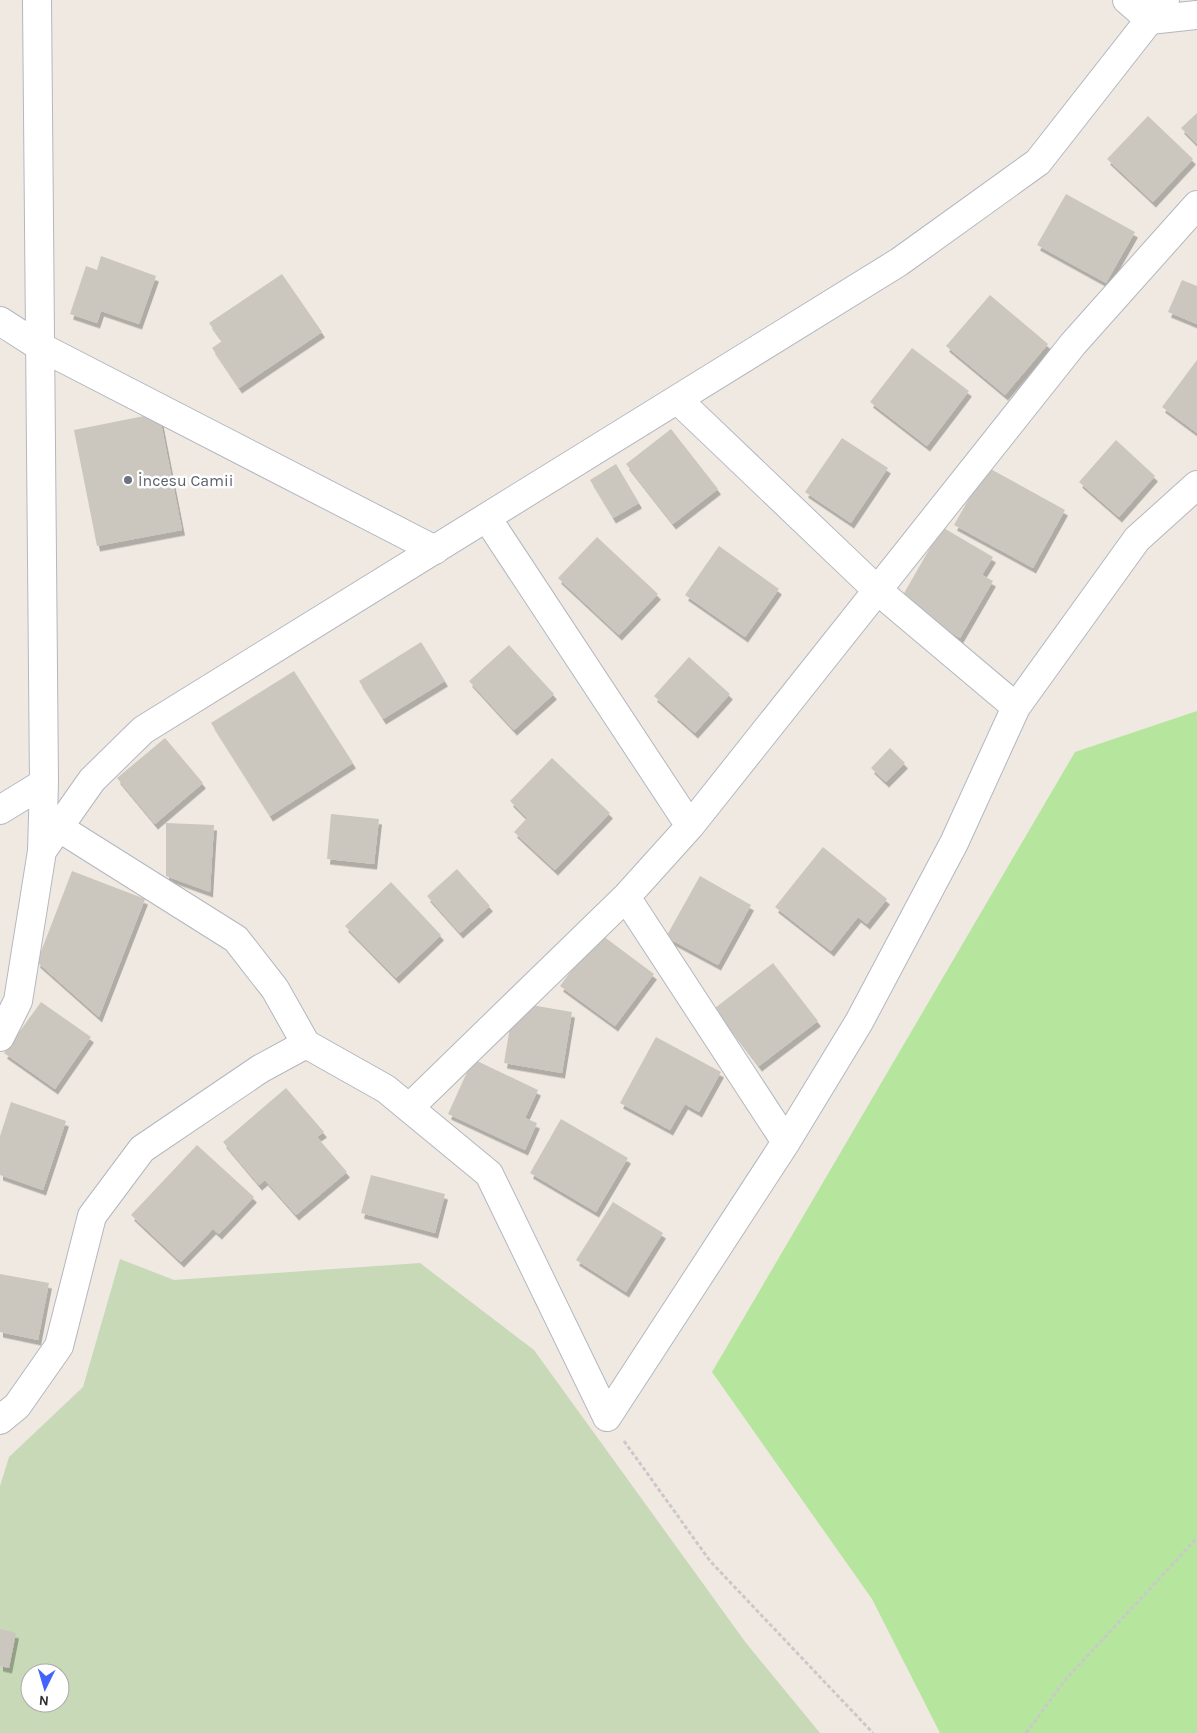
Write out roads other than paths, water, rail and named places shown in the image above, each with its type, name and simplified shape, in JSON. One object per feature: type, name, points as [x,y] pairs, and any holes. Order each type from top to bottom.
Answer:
[{"type":"street","points":[[0,1037],[18,1001],[42,851],[44,783],[37,0]]},
{"type":"street","points":[[1128,0],[1157,10],[1197,15]]},
{"type":"street","points":[[42,851],[92,780],[143,730],[898,262],[1038,162],[1157,10]]},
{"type":"street","points":[[409,1108],[626,897],[690,826],[876,589],[1073,344],[1197,206]]},
{"type":"street","points":[[0,321],[39,346],[435,550]]},
{"type":"street","points":[[678,400],[876,589],[1016,707]]},
{"type":"street","points":[[58,827],[236,939],[274,989],[306,1044],[386,1089],[489,1174],[607,1417],[786,1142],[859,1022],[954,843],[1016,707],[1137,539],[1197,486]]},
{"type":"street","points":[[487,518],[690,826]]},
{"type":"street","points":[[0,810],[44,783]]},
{"type":"street","points":[[626,897],[786,1142]]},
{"type":"street","points":[[0,1420],[17,1406],[59,1346],[92,1216],[142,1149],[260,1069],[306,1044]]},
{"type":"place","name":"İncesu Camii","points":[[128,480]]}]
